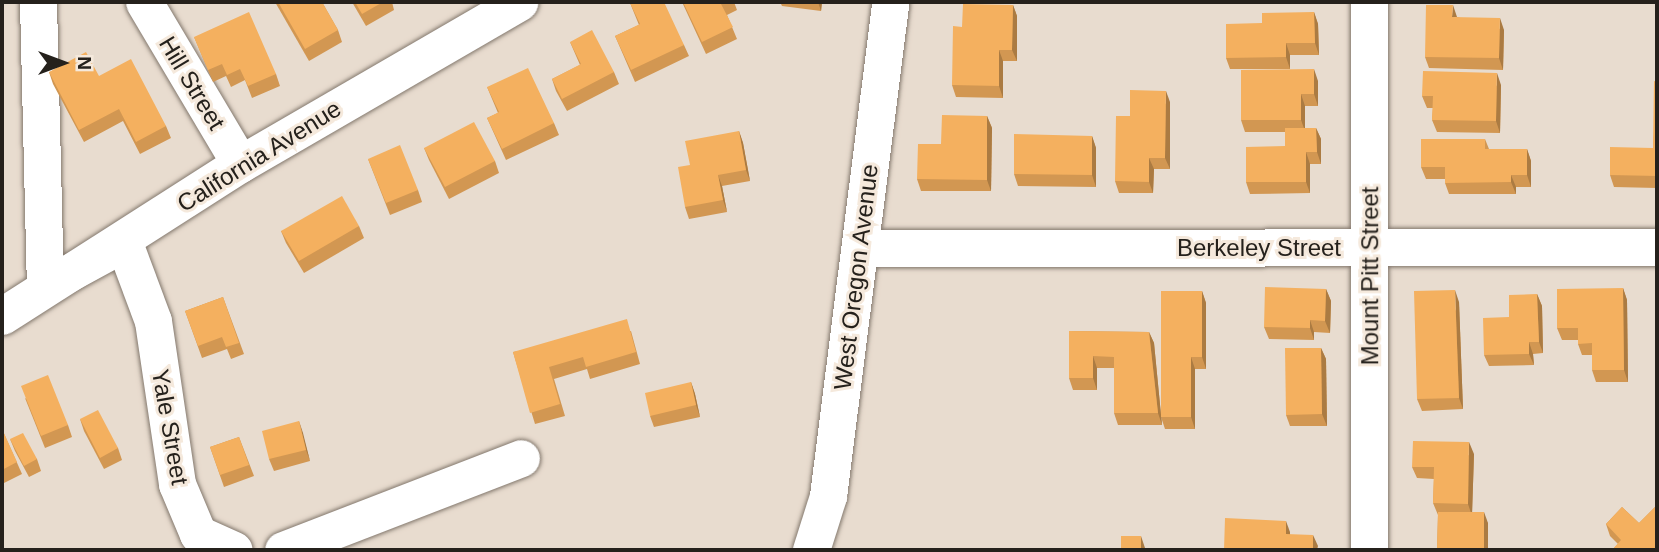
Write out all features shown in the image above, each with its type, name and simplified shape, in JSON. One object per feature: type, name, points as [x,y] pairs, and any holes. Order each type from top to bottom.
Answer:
[{"type":"street","points":[[38,2],[45,286],[124,243]]},
{"type":"street","name":"Hill Street","points":[[144,2],[240,164]]},
{"type":"street","name":"California Avenue","points":[[2,316],[124,243],[240,164],[519,2]]},
{"type":"street","name":"West Oregon Avenue","points":[[811,550],[828,496],[890,2]]},
{"type":"street","name":"Mount Pitt Street","points":[[1369,2],[1369,550]]},
{"type":"street","name":"Yale Street","points":[[124,243],[153,321],[177,484],[198,534],[234,550]]},
{"type":"street","name":"Berkeley Street","points":[[861,248],[1657,247]]},
{"type":"street","points":[[283,550],[521,458]]},
{"type":"building","points":[[278,2],[322,2],[338,30],[305,49]]},
{"type":"building","points":[[355,2],[383,2],[362,14]]},
{"type":"building","points":[[664,2],[684,45],[631,70],[615,36],[640,24],[630,3]]},
{"type":"building","points":[[683,2],[725,2],[721,4],[733,27],[702,42]]},
{"type":"building","points":[[963,4],[1013,5],[1012,50],[999,50],[999,86],[952,85],[953,26],[962,27]]},
{"type":"building","points":[[1426,5],[1453,5],[1452,17],[1500,18],[1499,58],[1425,57]]},
{"type":"building","points":[[249,12],[276,74],[248,86],[240,69],[227,75],[222,64],[208,70],[194,37]]},
{"type":"building","points":[[1314,12],[1315,43],[1286,43],[1286,57],[1226,58],[1226,24],[1262,23],[1262,13]]},
{"type":"building","points":[[592,30],[614,72],[562,99],[552,79],[581,64],[570,42]]},
{"type":"building","points":[[86,52],[99,76],[131,59],[166,126],[136,142],[119,109],[79,130],[49,72]]},
{"type":"building","points":[[528,68],[554,123],[502,149],[487,118],[499,112],[487,87]]},
{"type":"building","points":[[1314,69],[1314,94],[1301,94],[1301,120],[1241,120],[1241,70]]},
{"type":"building","points":[[1423,71],[1497,73],[1496,121],[1432,120],[1433,96],[1422,96]]},
{"type":"building","points":[[1654,81],[1657,82],[1657,176],[1610,175],[1610,147],[1653,148]]},
{"type":"building","points":[[1130,90],[1166,91],[1165,158],[1149,158],[1149,182],[1115,181],[1116,116],[1130,116]]},
{"type":"building","points":[[942,115],[987,116],[987,180],[917,179],[918,144],[941,144]]},
{"type":"building","points":[[474,122],[495,161],[445,187],[424,148]]},
{"type":"building","points":[[1285,128],[1316,128],[1317,152],[1306,152],[1306,182],[1246,182],[1246,147],[1285,146]]},
{"type":"building","points":[[739,131],[746,170],[718,175],[723,200],[685,207],[678,167],[690,165],[685,141]]},
{"type":"building","points":[[1014,134],[1092,136],[1092,175],[1014,174]]},
{"type":"building","points":[[1421,139],[1485,139],[1485,149],[1527,149],[1527,175],[1511,175],[1511,182],[1445,183],[1445,167],[1421,167]]},
{"type":"building","points":[[400,145],[418,190],[386,203],[368,159]]},
{"type":"building","points":[[342,196],[359,226],[299,261],[281,231]]},
{"type":"building","points":[[1265,287],[1326,289],[1325,321],[1310,320],[1310,328],[1264,327]]},
{"type":"building","points":[[1623,288],[1624,370],[1592,370],[1592,343],[1578,344],[1578,328],[1557,328],[1557,289]]},
{"type":"building","points":[[1455,290],[1459,398],[1417,399],[1414,291]]},
{"type":"building","points":[[1161,291],[1202,291],[1202,357],[1191,357],[1191,417],[1161,417]]},
{"type":"building","points":[[1537,294],[1539,342],[1529,342],[1529,354],[1484,355],[1483,318],[1509,317],[1509,295]]},
{"type":"building","points":[[223,297],[239,343],[226,347],[222,337],[198,346],[185,311]]},
{"type":"building","points":[[627,319],[636,352],[586,367],[583,357],[549,367],[560,404],[530,413],[513,352]]},
{"type":"building","points":[[1069,331],[1149,332],[1158,413],[1114,413],[1114,357],[1093,356],[1093,378],[1069,378]]},
{"type":"building","points":[[1285,348],[1321,348],[1322,414],[1286,415]]},
{"type":"building","points":[[48,375],[68,425],[41,436],[21,386]]},
{"type":"building","points":[[691,382],[696,405],[650,416],[645,393]]},
{"type":"building","points":[[98,410],[118,448],[100,458],[80,419]]},
{"type":"building","points":[[299,421],[306,450],[269,459],[262,431]]},
{"type":"building","points":[[2,429],[17,462],[2,470]]},
{"type":"building","points":[[23,433],[37,459],[24,466],[10,439]]},
{"type":"building","points":[[239,437],[249,465],[220,475],[210,447]]},
{"type":"building","points":[[1413,441],[1469,442],[1468,504],[1433,503],[1434,467],[1412,467]]},
{"type":"building","points":[[1657,505],[1657,550],[1612,550],[1621,540],[1606,524],[1622,507],[1639,523]]},
{"type":"building","points":[[1438,512],[1484,512],[1484,550],[1437,550]]},
{"type":"building","points":[[1225,518],[1286,521],[1286,534],[1313,535],[1313,550],[1224,550]]},
{"type":"building","points":[[1121,536],[1141,536],[1141,550],[1121,550]]}]
